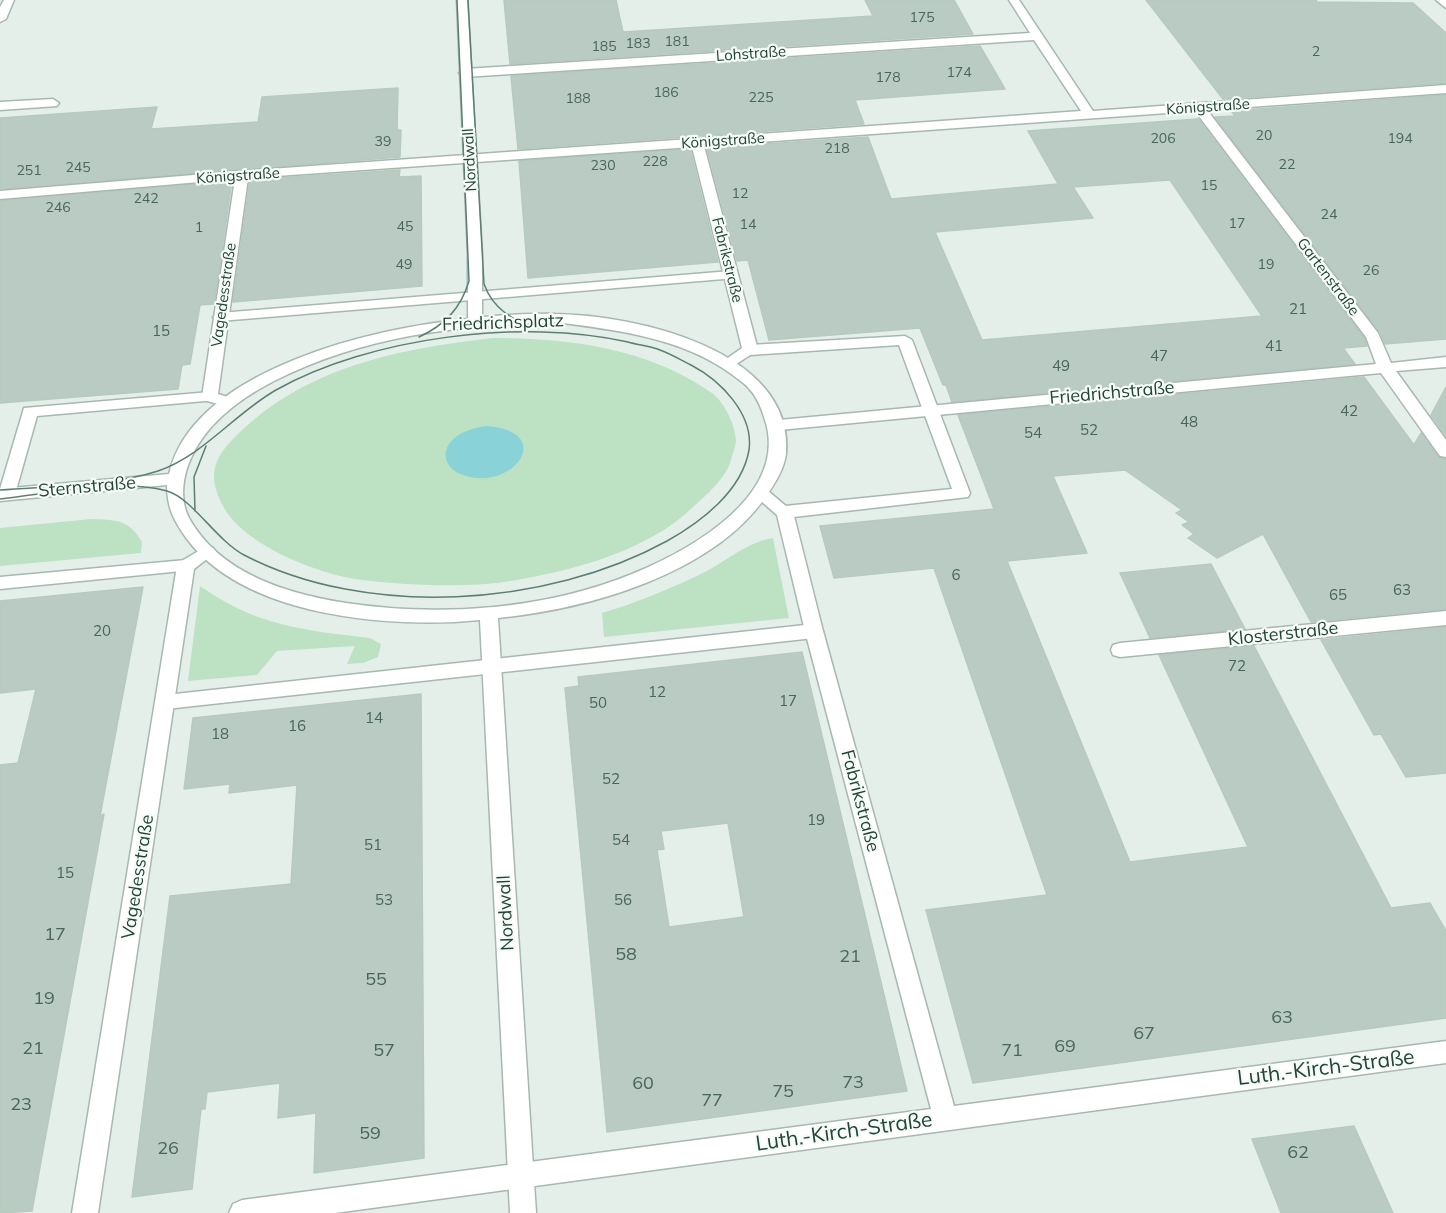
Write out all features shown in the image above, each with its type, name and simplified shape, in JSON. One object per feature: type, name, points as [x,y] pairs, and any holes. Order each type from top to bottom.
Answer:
[{"type":"street","points":[[0,19],[9,0]]},
{"type":"street","name":"Nordwall","points":[[462,0],[476,296],[475,321]]},
{"type":"street","points":[[1014,0],[1089,114]]},
{"type":"street","points":[[1441,0],[1446,5]]},
{"type":"street","name":"Lohstraße","points":[[465,73],[1037,36]]},
{"type":"street","name":"Königstraße","points":[[0,195],[242,175],[1446,89]]},
{"type":"street","points":[[0,106],[53,103]]},
{"type":"street","name":"Gartenstraße","points":[[1199,108],[1373,336],[1385,367],[1446,452]]},
{"type":"street","name":"Fabrikstraße","points":[[697,143],[750,350]]},
{"type":"street","name":"Vagedesstraße","points":[[210,397],[242,175]]},
{"type":"street","name":"Friedrichsplatz","points":[[220,316],[731,276]]},
{"type":"street","name":"Friedrichsplatz","points":[[174,479],[180,462],[202,428],[228,402],[285,370],[366,340],[411,329],[475,321],[556,318],[637,330],[688,344],[727,365],[756,385],[778,425]]},
{"type":"street","points":[[727,365],[750,350],[905,340],[962,493],[785,512],[762,495]]},
{"type":"street","name":"Friedrichstraße","points":[[778,425],[1446,362]]},
{"type":"street","points":[[3,495],[30,412],[210,397],[228,402]]},
{"type":"street","points":[[174,479],[173,493],[180,518],[207,552],[232,570],[274,593],[317,604],[392,615],[489,614],[565,601],[622,585],[673,563],[728,528],[762,495],[777,459],[778,425]]},
{"type":"street","name":"Sternstraße","points":[[3,495],[174,479]]},
{"type":"street","name":"Fabrikstraße","points":[[785,512],[814,631],[945,1118]]},
{"type":"street","points":[[0,583],[186,566],[207,552]]},
{"type":"street","name":"Vagedesstraße","points":[[85,1213],[186,566]]},
{"type":"street","name":"Nordwall","points":[[489,614],[523,1213]]},
{"type":"street","name":"Klosterstraße","points":[[1120,650],[1446,618]]},
{"type":"street","points":[[166,702],[814,631]]},
{"type":"street","name":"Luth.-Kirch-Straße","points":[[242,1213],[1446,1052]]},
{"type":"green space","points":[[493,338],[550,340],[607,349],[661,365],[687,378],[717,397],[732,422],[736,442],[728,467],[720,480],[692,508],[652,537],[604,558],[578,566],[528,578],[488,584],[389,583],[355,579],[319,570],[262,544],[233,520],[223,506],[214,476],[222,452],[264,411],[293,392],[324,377],[389,355]]},
{"type":"green space","points":[[91,519],[121,522],[127,525],[142,542],[141,553],[0,566],[0,528]]},
{"type":"green space","points":[[773,538],[789,618],[604,637],[602,613],[668,589],[707,571],[747,547]]},
{"type":"green space","points":[[200,586],[241,610],[261,618],[302,629],[370,638],[381,644],[378,657],[363,663],[347,664],[355,646],[277,651],[257,675],[188,681]]},
{"type":"water","points":[[486,426],[508,430],[520,438],[524,448],[520,459],[511,469],[498,476],[481,478],[457,472],[448,464],[447,447],[459,435]]},
{"type":"building","points":[[504,0],[616,0],[623,32],[873,16],[865,0],[954,0],[973,34],[510,64]]},
{"type":"building","points":[[1146,0],[1316,0],[1317,2],[1413,3],[1446,33],[1446,83],[1223,99]]},
{"type":"building","points":[[980,46],[1005,89],[855,100],[864,124],[518,149],[511,76]]},
{"type":"building","points":[[398,88],[397,130],[401,130],[400,157],[0,189],[0,118],[157,107],[151,129],[258,122],[262,97]]},
{"type":"building","points":[[1446,95],[1446,339],[1385,344],[1380,332],[1215,117],[1235,116],[1231,111]]},
{"type":"building","points":[[1198,119],[1364,338],[1367,346],[1343,348],[1355,364],[952,402],[920,328],[769,340],[748,260],[737,261],[707,148],[868,137],[891,199],[1058,184],[1028,131]],"holes":[[[1170,180],[1262,316],[982,340],[935,232],[1093,218],[1073,187]]]},
{"type":"building","points":[[690,149],[718,262],[528,278],[519,161]]},
{"type":"building","points":[[400,170],[399,177],[421,176],[422,286],[233,302],[250,180]]},
{"type":"building","points":[[232,181],[214,304],[200,305],[190,364],[182,365],[178,389],[0,403],[0,201]]},
{"type":"building","points":[[1364,377],[1414,445],[1421,433],[1438,457],[1446,459],[1446,609],[1311,622],[1263,534],[1217,558],[1188,538],[1194,534],[1182,525],[1189,522],[1176,513],[1182,510],[1125,470],[1053,476],[1087,553],[1007,561],[1130,862],[1248,847],[1159,655],[1254,646],[1391,908],[1430,903],[1446,931],[1446,1018],[973,1083],[926,910],[1047,895],[934,568],[834,578],[820,526],[994,509],[958,415]]},
{"type":"building","points":[[1446,387],[1446,436],[1431,415]]},
{"type":"building","points":[[1211,564],[1245,629],[1150,638],[1120,573]]},
{"type":"building","points":[[143,587],[100,816],[104,814],[32,1211],[0,1213],[0,765],[18,763],[36,689],[0,693],[0,601]]},
{"type":"building","points":[[1446,627],[1446,773],[1406,777],[1381,734],[1374,735],[1321,640]]},
{"type":"building","points":[[802,652],[907,1091],[607,1132],[565,688],[579,686],[578,677]],"holes":[[[728,823],[744,917],[669,927],[657,850],[664,849],[661,831]]]},
{"type":"building","points":[[421,694],[424,1158],[314,1173],[316,1113],[278,1118],[280,1083],[207,1092],[205,1109],[201,1109],[192,1189],[132,1197],[170,896],[291,884],[297,785],[229,793],[230,784],[184,789],[193,718]]},
{"type":"building","points":[[1354,1126],[1393,1213],[1281,1213],[1252,1139]]},
{"type":"tram line","points":[[419,337],[437,327],[451,315],[466,291],[469,281],[457,0]]},
{"type":"tram line","points":[[468,0],[484,284],[498,307],[505,313],[520,322],[538,328]]},
{"type":"tram line","points":[[0,490],[101,483],[158,471],[190,455],[276,390],[314,372],[356,357],[401,345],[448,337],[495,333],[542,332],[587,335],[652,347],[702,371],[723,389],[740,411],[749,437],[749,450],[738,479],[718,504],[693,525],[667,541],[619,563],[568,580],[513,591],[457,597],[400,596],[345,589],[293,575],[244,555],[224,540],[195,510]]},
{"type":"tram line","points":[[195,510],[194,477],[206,446]]},
{"type":"tram line","points":[[0,499],[107,486],[149,487],[176,495],[195,510]]}]
